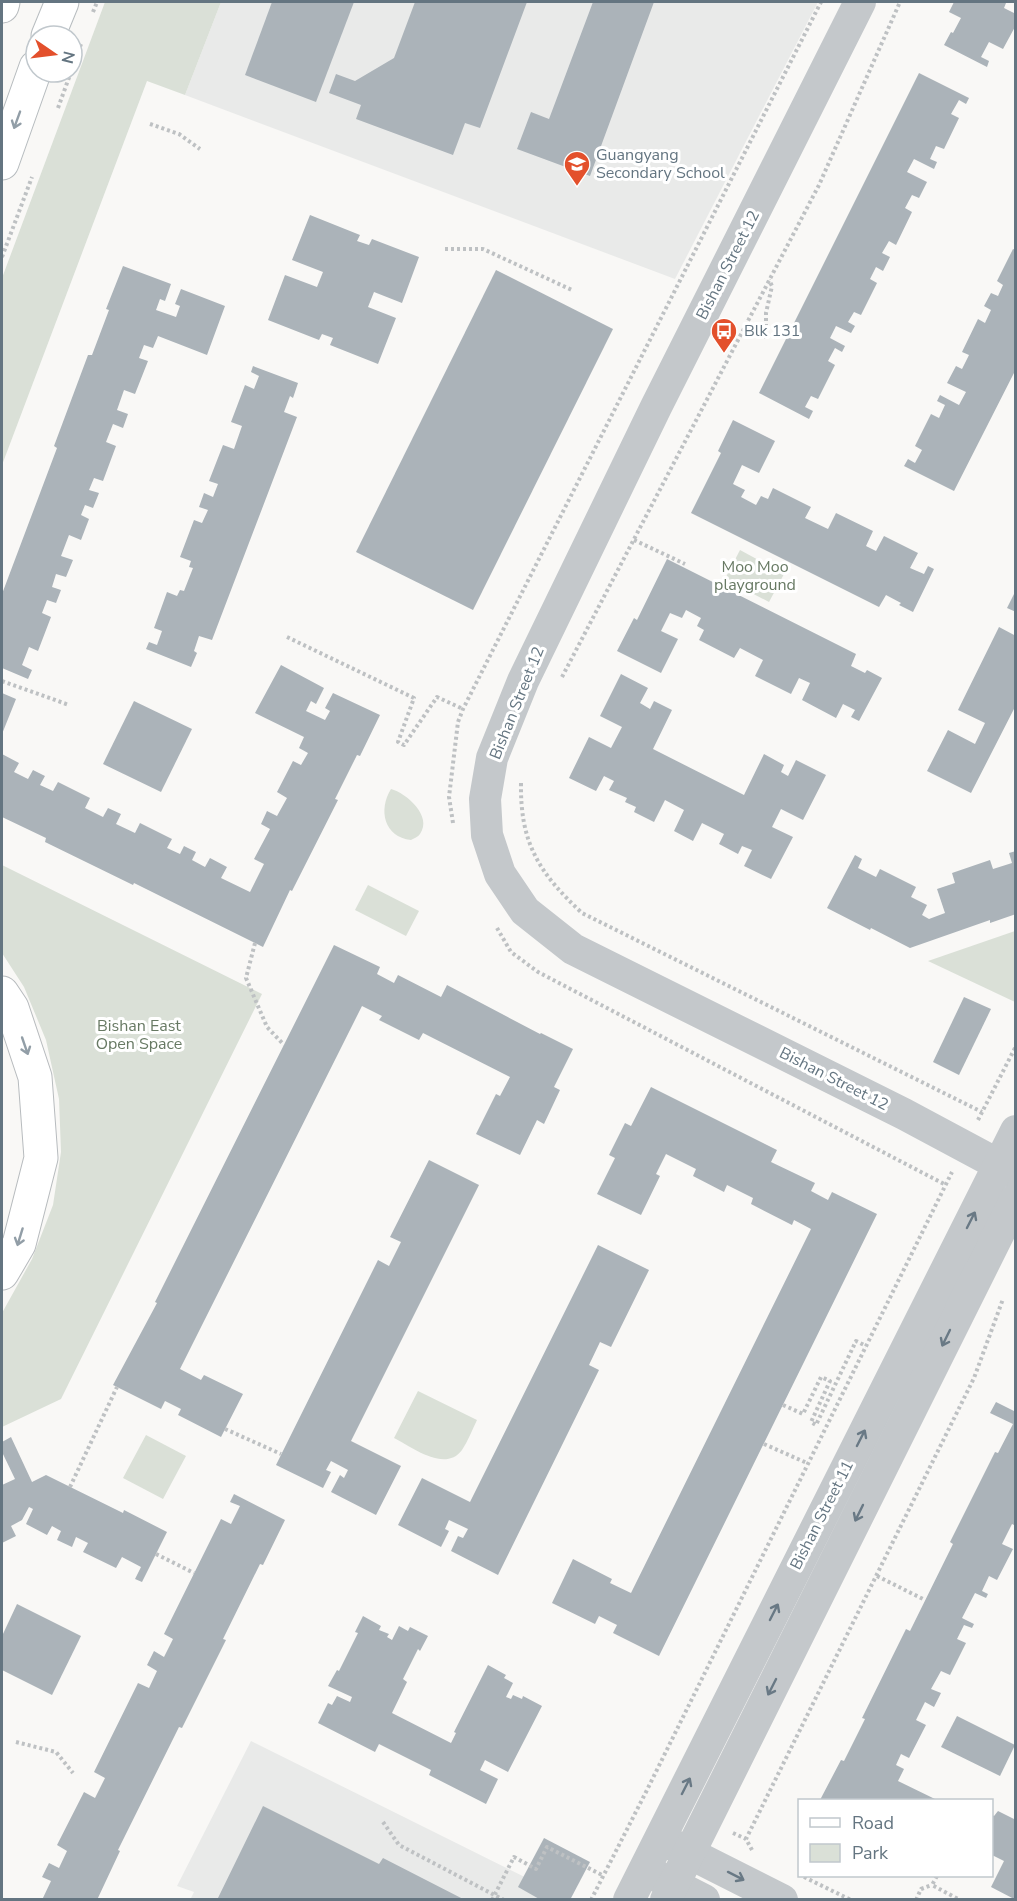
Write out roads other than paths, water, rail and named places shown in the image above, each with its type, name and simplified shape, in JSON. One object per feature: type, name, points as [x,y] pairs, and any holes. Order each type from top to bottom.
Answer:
[{"type":"main road","points":[[2,6],[3,2]]},
{"type":"main road","points":[[53,24],[62,2]]},
{"type":"main road","points":[[2,163],[30,84]]},
{"type":"main road","points":[[2,993],[12,1008],[35,1077],[41,1158],[19,1244],[2,1273]]},
{"type":"street","name":"Bishan Street 12","points":[[860,2],[656,407],[523,681],[492,758],[485,799],[487,836],[500,874],[525,911],[573,949],[1007,1169]]},
{"type":"street","name":"Bishan Street 11","points":[[628,1899],[1007,1169],[1016,1131]]},
{"type":"street","name":"Bishan Street 11","points":[[670,1892],[1016,1199]]},
{"type":"street","points":[[660,1838],[782,1899]]},
{"type":"street","points":[[644,1870],[670,1892],[705,1899]]},
{"type":"place","name":"Guangyang Secondary School","points":[[577,187]]},
{"type":"place","name":"Blk 131","points":[[724,354]]},
{"type":"park label","name":"Moo Moo playground","points":[[755,576]]},
{"type":"park label","name":"Bishan East Open Space","points":[[139,1035]]}]
